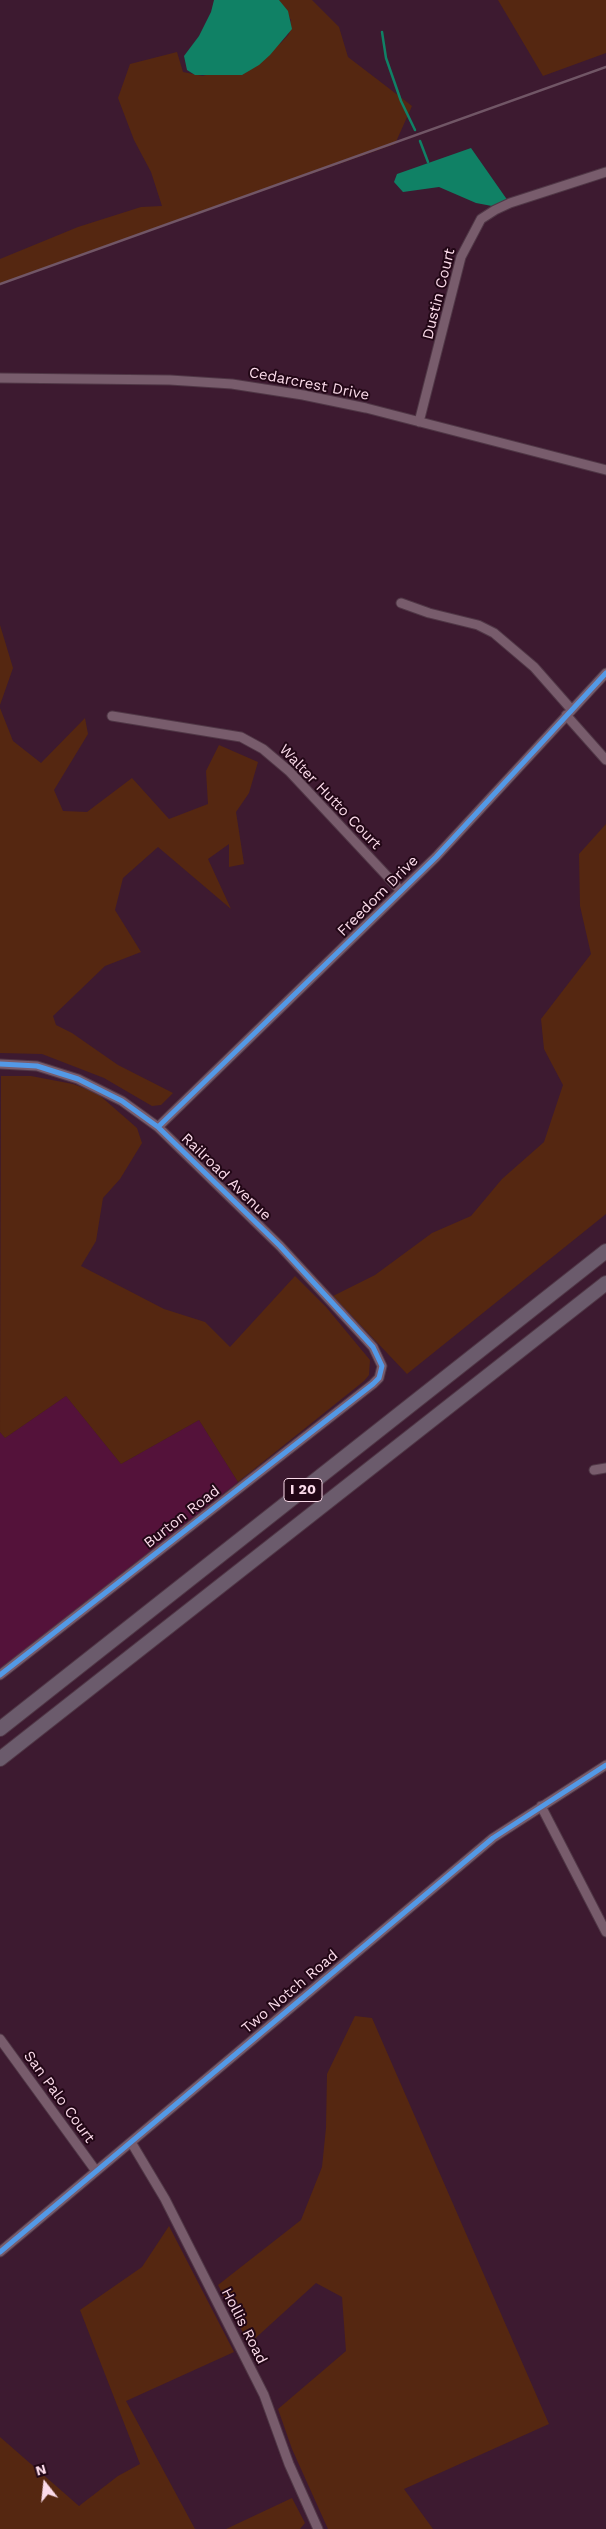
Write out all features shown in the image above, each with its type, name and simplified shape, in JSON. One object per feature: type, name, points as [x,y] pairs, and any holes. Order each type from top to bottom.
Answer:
[{"type":"highway","name":"I 20","points":[[0,1728],[606,1251]]},
{"type":"highway","name":"I 20","points":[[0,1759],[606,1283]]},
{"type":"street","name":"Dustin Court","points":[[419,422],[461,257],[481,219],[494,210],[510,203],[606,172]]},
{"type":"street","name":"Cedarcrest Drive","points":[[0,378],[120,378],[232,384],[303,395],[419,422],[606,470]]},
{"type":"street","points":[[401,603],[429,613],[478,625],[494,633],[534,666],[606,760]]},
{"type":"street","name":"Freedom Drive","points":[[158,1127],[401,891],[606,672]]},
{"type":"street","name":"Walter Hutto Court","points":[[112,716],[240,737],[263,748],[289,771],[401,891]]},
{"type":"street","name":"Railroad Avenue","points":[[0,1064],[37,1066],[78,1079],[122,1101],[158,1127],[280,1246],[373,1347],[382,1366],[379,1378]]},
{"type":"street","name":"Burton Road","points":[[0,1675],[379,1378]]},
{"type":"street","points":[[594,1470],[606,1468]]},
{"type":"street","name":"Two Notch Road","points":[[0,2252],[493,1838],[606,1765]]},
{"type":"street","points":[[541,1806],[606,1932]]},
{"type":"street","name":"San Palo Court","points":[[0,2039],[96,2171]]},
{"type":"street","name":"Hollis Road","points":[[131,2142],[165,2199],[264,2395],[289,2464],[318,2529]]},
{"type":"shaded area","points":[[214,0],[279,0],[288,11],[292,29],[270,55],[259,65],[242,75],[195,75],[187,70],[184,56],[199,36],[211,12]]},
{"type":"shaded area","points":[[279,0],[312,0],[339,27],[348,57],[412,106],[395,144],[0,284],[0,259],[78,227],[141,207],[162,206],[151,172],[134,140],[118,98],[130,64],[177,52],[183,72],[203,76],[281,43],[289,34],[291,20]]},
{"type":"shaded area","points":[[498,0],[606,0],[606,53],[543,76]]},
{"type":"shaded area","points":[[471,148],[508,201],[492,206],[476,203],[439,187],[403,192],[394,182],[397,174]]},
{"type":"shaded area","points":[[0,625],[13,668],[0,705]]},
{"type":"shaded area","points":[[0,708],[13,741],[41,763],[85,718],[88,734],[54,790],[63,811],[87,812],[132,778],[169,819],[208,804],[206,771],[219,745],[258,762],[249,793],[236,812],[244,864],[229,867],[229,844],[208,859],[231,909],[158,847],[123,878],[115,910],[141,952],[105,966],[53,1016],[56,1025],[72,1033],[118,1065],[173,1093],[161,1105],[152,1106],[104,1078],[42,1054],[0,1053]]},
{"type":"shaded area","points":[[606,824],[606,1214],[407,1374],[333,1296],[375,1275],[432,1233],[471,1216],[502,1179],[544,1142],[563,1085],[544,1049],[541,1019],[591,954],[580,906],[579,854]]},
{"type":"shaded area","points":[[1,1076],[31,1076],[73,1084],[97,1093],[137,1128],[142,1143],[120,1179],[103,1198],[96,1241],[81,1266],[164,1309],[205,1322],[230,1347],[295,1276],[326,1307],[370,1360],[369,1375],[238,1482],[199,1420],[121,1464],[66,1396],[5,1438],[0,1432]]},
{"type":"shaded area","points":[[66,1396],[121,1464],[199,1420],[238,1482],[0,1669],[0,1432],[5,1438]]},
{"type":"shaded area","points":[[355,2016],[372,2018],[549,2424],[404,2489],[433,2529],[328,2529],[292,2449],[278,2409],[346,2351],[342,2297],[316,2283],[249,2344],[218,2285],[301,2220],[322,2167],[326,2128],[327,2074]]},
{"type":"shaded area","points":[[169,2226],[234,2352],[126,2401],[195,2529],[0,2529],[0,2437],[79,2506],[118,2476],[140,2464],[80,2310],[142,2267]]},
{"type":"shaded area","points":[[292,2498],[305,2523],[300,2529],[226,2529]]},
{"type":"waterway","points":[[382,32],[386,58],[401,101],[415,130]]},
{"type":"waterway","points":[[420,141],[428,162]]},
{"type":"railway","points":[[0,284],[606,67]]},
{"type":"cycle path","points":[[158,1127],[436,857],[606,673]]},
{"type":"cycle path","points":[[0,1064],[37,1066],[78,1079],[122,1101],[158,1127],[280,1246],[373,1347],[382,1366],[379,1378],[373,1384],[0,1675]]},
{"type":"cycle path","points":[[0,2252],[493,1838],[606,1765]]}]
